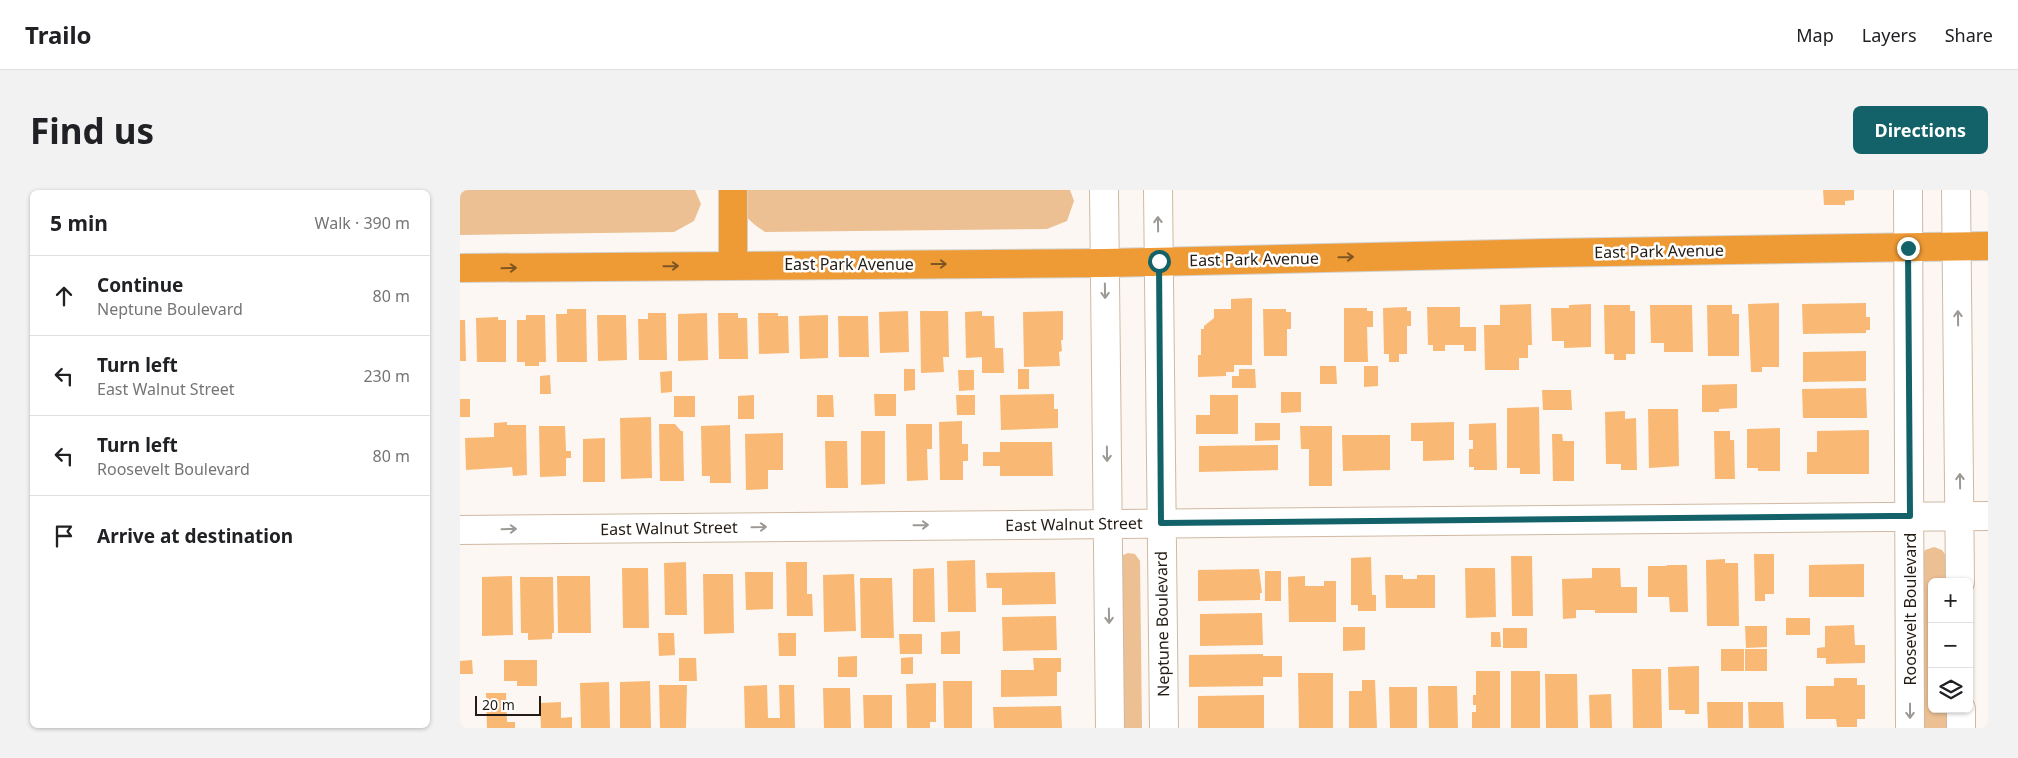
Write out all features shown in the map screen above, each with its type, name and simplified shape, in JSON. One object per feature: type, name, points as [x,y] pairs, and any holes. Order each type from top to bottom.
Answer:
[{"type":"highway","points":[[733,190],[733,265]]},
{"type":"highway","name":"East Park Avenue","points":[[460,268],[1105,263],[1545,253],[1988,246]]},
{"type":"street","points":[[1104,190],[1110,728]]},
{"type":"street","name":"Neptune Boulevard","points":[[1158,190],[1164,728]]},
{"type":"street","name":"Roosevelt Boulevard","points":[[1908,190],[1910,728]]},
{"type":"street","points":[[1956,190],[1960,578]]},
{"type":"street","name":"East Walnut Street","points":[[460,530],[1988,516]]},
{"type":"street","points":[[1961,713],[1961,728]]},
{"type":"shaded area","points":[[460,190],[695,190],[701,204],[694,221],[674,232],[460,235]]},
{"type":"shaded area","points":[[745,190],[1070,190],[1074,201],[1067,221],[1047,229],[765,232],[753,224],[746,215],[743,205]]},
{"type":"shaded area","points":[[1934,547],[1942,550],[1947,557],[1947,578],[1928,578],[1928,713],[1948,713],[1948,728],[1922,728],[1922,556],[1925,550]]},
{"type":"shaded area","points":[[1128,553],[1135,554],[1140,561],[1142,728],[1117,728],[1121,556]]},
{"type":"building","points":[[1823,190],[1854,190],[1854,200],[1845,201],[1845,205],[1824,205]]},
{"type":"building","points":[[1252,298],[1252,365],[1234,365],[1234,372],[1226,372],[1226,376],[1198,377],[1198,355],[1201,355],[1201,329],[1204,329],[1204,326],[1214,318],[1214,309],[1231,309],[1231,299]]},
{"type":"building","points":[[1779,303],[1779,367],[1762,367],[1762,372],[1751,372],[1748,304]]},
{"type":"building","points":[[1866,303],[1866,317],[1870,317],[1870,330],[1866,330],[1866,333],[1803,334],[1802,304]]},
{"type":"building","points":[[1531,304],[1532,345],[1528,345],[1528,358],[1519,358],[1519,370],[1485,370],[1484,325],[1500,325],[1500,305]]},
{"type":"building","points":[[1591,304],[1591,347],[1564,348],[1564,341],[1552,341],[1551,308],[1569,308],[1569,305]]},
{"type":"building","points":[[1604,305],[1630,305],[1630,311],[1635,311],[1635,354],[1626,354],[1626,360],[1614,360],[1614,354],[1605,354]]},
{"type":"building","points":[[1650,305],[1692,305],[1693,352],[1664,352],[1664,343],[1651,343]]},
{"type":"building","points":[[1707,305],[1732,305],[1732,314],[1739,314],[1739,356],[1708,356]]},
{"type":"building","points":[[1407,307],[1407,311],[1411,311],[1411,326],[1407,326],[1407,354],[1399,354],[1399,362],[1389,362],[1389,354],[1384,354],[1383,308]]},
{"type":"building","points":[[1427,307],[1460,307],[1460,327],[1476,327],[1476,351],[1464,351],[1464,345],[1445,345],[1445,351],[1433,351],[1433,345],[1428,345]]},
{"type":"building","points":[[1344,308],[1367,308],[1367,311],[1373,311],[1373,327],[1367,327],[1368,362],[1344,362]]},
{"type":"building","points":[[567,309],[586,309],[587,362],[557,362],[556,314],[567,314]]},
{"type":"building","points":[[1263,309],[1286,309],[1286,312],[1291,312],[1291,329],[1287,329],[1287,356],[1264,356]]},
{"type":"building","points":[[908,311],[909,352],[880,353],[879,312]]},
{"type":"building","points":[[920,311],[948,311],[949,357],[943,357],[944,372],[921,373]]},
{"type":"building","points":[[982,311],[982,316],[994,316],[995,348],[1003,348],[1004,373],[982,373],[982,357],[966,358],[965,312]]},
{"type":"building","points":[[1063,311],[1062,351],[1059,352],[1060,366],[1024,367],[1023,312]]},
{"type":"building","points":[[648,313],[666,313],[667,360],[639,360],[638,319],[648,319]]},
{"type":"building","points":[[707,313],[708,360],[678,361],[678,314]]},
{"type":"building","points":[[718,313],[738,313],[738,318],[747,318],[748,359],[719,359]]},
{"type":"building","points":[[758,313],[778,313],[778,316],[788,316],[789,353],[759,354]]},
{"type":"building","points":[[526,315],[545,315],[546,362],[539,362],[539,366],[525,366],[525,362],[517,362],[517,320],[526,320]]},
{"type":"building","points":[[597,315],[626,315],[627,360],[598,361]]},
{"type":"building","points":[[828,315],[828,358],[800,359],[799,316]]},
{"type":"building","points":[[838,316],[868,316],[869,357],[839,357]]},
{"type":"building","points":[[498,317],[498,320],[506,320],[506,362],[477,362],[476,318]]},
{"type":"building","points":[[460,320],[465,320],[466,361],[460,361]]},
{"type":"building","points":[[1866,351],[1866,381],[1803,382],[1803,352]]},
{"type":"building","points":[[1320,366],[1336,366],[1337,384],[1320,384]]},
{"type":"building","points":[[1364,366],[1378,366],[1378,386],[1364,387]]},
{"type":"building","points":[[904,369],[915,369],[915,390],[904,391]]},
{"type":"building","points":[[1018,369],[1029,369],[1029,389],[1018,389]]},
{"type":"building","points":[[1239,369],[1255,369],[1256,388],[1232,388],[1232,376],[1239,376]]},
{"type":"building","points":[[958,370],[974,370],[974,390],[959,391]]},
{"type":"building","points":[[672,371],[672,392],[661,393],[660,372]]},
{"type":"building","points":[[550,375],[551,394],[540,394],[540,376]]},
{"type":"building","points":[[1737,384],[1737,408],[1719,409],[1719,412],[1702,412],[1702,385]]},
{"type":"building","points":[[1866,388],[1867,418],[1803,418],[1802,389]]},
{"type":"building","points":[[1542,390],[1571,390],[1572,410],[1543,410]]},
{"type":"building","points":[[1281,392],[1301,392],[1301,412],[1281,413]]},
{"type":"building","points":[[874,394],[896,394],[896,416],[875,416]]},
{"type":"building","points":[[1054,394],[1054,409],[1058,409],[1058,428],[1001,430],[1000,395]]},
{"type":"building","points":[[754,395],[754,419],[738,419],[738,396]]},
{"type":"building","points":[[817,395],[833,395],[834,417],[817,417]]},
{"type":"building","points":[[956,395],[975,395],[975,415],[957,415]]},
{"type":"building","points":[[1210,395],[1238,395],[1238,434],[1196,434],[1196,415],[1210,415]]},
{"type":"building","points":[[674,396],[695,396],[695,417],[674,417]]},
{"type":"building","points":[[460,399],[470,399],[470,417],[460,417]]},
{"type":"building","points":[[1539,407],[1540,474],[1520,474],[1520,468],[1507,468],[1507,408]]},
{"type":"building","points":[[1648,409],[1678,409],[1679,466],[1649,468]]},
{"type":"building","points":[[1625,411],[1625,419],[1636,418],[1637,470],[1621,470],[1621,464],[1606,464],[1605,412]]},
{"type":"building","points":[[651,417],[652,478],[621,479],[620,418]]},
{"type":"building","points":[[962,421],[962,444],[968,444],[968,461],[963,461],[963,480],[940,480],[939,422]]},
{"type":"building","points":[[507,422],[507,425],[526,425],[527,475],[513,476],[512,467],[466,470],[465,438],[494,437],[494,423]]},
{"type":"building","points":[[1454,422],[1454,460],[1423,461],[1423,441],[1411,441],[1411,423]]},
{"type":"building","points":[[1255,423],[1280,423],[1280,440],[1255,441]]},
{"type":"building","points":[[1496,423],[1497,470],[1474,470],[1474,467],[1469,467],[1469,449],[1473,449],[1473,440],[1469,440],[1469,424]]},
{"type":"building","points":[[659,424],[675,424],[683,431],[684,481],[660,481]]},
{"type":"building","points":[[906,424],[932,424],[932,449],[927,449],[928,480],[907,481]]},
{"type":"building","points":[[730,425],[731,483],[710,483],[710,476],[702,476],[701,426]]},
{"type":"building","points":[[539,426],[565,426],[566,451],[571,451],[571,458],[566,458],[566,476],[540,477]]},
{"type":"building","points":[[1300,426],[1332,426],[1332,486],[1309,486],[1309,449],[1301,449]]},
{"type":"building","points":[[1780,428],[1780,471],[1758,471],[1758,468],[1747,468],[1747,429]]},
{"type":"building","points":[[1869,430],[1869,474],[1807,474],[1807,452],[1817,452],[1817,431]]},
{"type":"building","points":[[861,431],[885,431],[885,484],[861,485]]},
{"type":"building","points":[[1714,431],[1730,431],[1730,440],[1734,440],[1735,479],[1715,479]]},
{"type":"building","points":[[783,433],[783,470],[768,470],[768,489],[746,490],[745,434]]},
{"type":"building","points":[[1552,434],[1562,434],[1563,441],[1574,441],[1574,481],[1553,481]]},
{"type":"building","points":[[1342,435],[1390,435],[1390,470],[1343,471]]},
{"type":"building","points":[[605,438],[605,482],[583,482],[583,439]]},
{"type":"building","points":[[825,441],[847,441],[848,488],[826,488]]},
{"type":"building","points":[[1000,442],[1052,442],[1053,476],[1000,476],[1000,466],[983,466],[983,452],[1000,452]]},
{"type":"building","points":[[1278,445],[1278,470],[1199,472],[1199,446]]},
{"type":"building","points":[[1754,554],[1774,554],[1774,594],[1765,594],[1765,601],[1755,601]]},
{"type":"building","points":[[1511,556],[1532,556],[1533,616],[1512,616]]},
{"type":"building","points":[[1371,557],[1372,595],[1376,595],[1376,611],[1358,611],[1358,605],[1351,605],[1351,558]]},
{"type":"building","points":[[1725,559],[1725,563],[1738,563],[1739,626],[1707,626],[1706,560]]},
{"type":"building","points":[[975,560],[976,612],[948,612],[947,561]]},
{"type":"building","points":[[686,562],[687,615],[665,615],[664,563]]},
{"type":"building","points":[[786,562],[807,562],[807,594],[812,594],[813,616],[787,616]]},
{"type":"building","points":[[1864,564],[1864,597],[1809,597],[1809,565]]},
{"type":"building","points":[[1687,565],[1688,612],[1670,612],[1669,597],[1648,597],[1648,566]]},
{"type":"building","points":[[622,568],[648,568],[649,628],[623,628]]},
{"type":"building","points":[[934,568],[935,622],[913,622],[913,569]]},
{"type":"building","points":[[1465,568],[1495,568],[1496,617],[1466,618]]},
{"type":"building","points":[[1592,568],[1620,568],[1621,587],[1637,587],[1637,613],[1595,613],[1595,610],[1576,610],[1576,618],[1563,619],[1562,579],[1592,578]]},
{"type":"building","points":[[1259,569],[1262,593],[1260,593],[1260,600],[1198,601],[1198,570]]},
{"type":"building","points":[[1265,571],[1281,571],[1281,601],[1265,601]]},
{"type":"building","points":[[745,572],[773,572],[773,609],[746,610]]},
{"type":"building","points":[[1055,572],[1056,604],[1002,605],[1002,588],[987,588],[986,573]]},
{"type":"building","points":[[703,574],[733,574],[734,633],[704,634]]},
{"type":"building","points":[[854,574],[856,631],[824,632],[823,575]]},
{"type":"building","points":[[1385,575],[1403,575],[1403,579],[1417,579],[1417,575],[1435,575],[1435,608],[1386,608]]},
{"type":"building","points":[[512,576],[513,635],[482,636],[482,577]]},
{"type":"building","points":[[557,576],[590,576],[591,633],[558,633]]},
{"type":"building","points":[[1305,576],[1305,586],[1324,586],[1324,581],[1336,581],[1336,622],[1289,622],[1288,577]]},
{"type":"building","points":[[520,577],[553,577],[554,633],[552,633],[552,639],[528,640],[528,633],[521,633]]},
{"type":"building","points":[[860,578],[892,578],[894,638],[861,638]]},
{"type":"building","points":[[1262,613],[1263,645],[1200,646],[1200,614]]},
{"type":"building","points":[[1056,616],[1057,650],[1003,651],[1002,617]]},
{"type":"building","points":[[1786,618],[1810,618],[1810,635],[1786,635]]},
{"type":"building","points":[[1854,625],[1855,645],[1865,645],[1865,663],[1826,664],[1826,658],[1817,658],[1817,648],[1825,647],[1825,626]]},
{"type":"building","points":[[1745,626],[1767,626],[1767,647],[1746,648]]},
{"type":"building","points":[[1343,627],[1365,627],[1365,650],[1343,651]]},
{"type":"building","points":[[1503,628],[1527,628],[1527,648],[1503,648]]},
{"type":"building","points":[[960,631],[960,654],[941,654],[941,632]]},
{"type":"building","points":[[1491,632],[1500,632],[1501,647],[1491,647]]},
{"type":"building","points":[[658,633],[674,633],[675,655],[659,656]]},
{"type":"building","points":[[778,633],[796,633],[796,656],[779,656]]},
{"type":"building","points":[[899,634],[922,634],[922,654],[900,654]]},
{"type":"building","points":[[1721,649],[1744,649],[1744,671],[1721,671]]},
{"type":"building","points":[[1745,649],[1767,649],[1767,671],[1745,671]]},
{"type":"building","points":[[1263,654],[1263,656],[1282,656],[1282,677],[1263,677],[1263,686],[1189,687],[1189,655]]},
{"type":"building","points":[[857,656],[857,677],[838,677],[838,657]]},
{"type":"building","points":[[913,657],[913,674],[901,674],[901,658]]},
{"type":"building","points":[[679,658],[696,658],[697,681],[679,681]]},
{"type":"building","points":[[1033,658],[1061,658],[1061,672],[1057,672],[1057,696],[1001,697],[1001,670],[1034,670]]},
{"type":"building","points":[[472,660],[473,674],[460,674],[460,661]]},
{"type":"building","points":[[504,660],[537,660],[537,686],[517,686],[517,681],[504,681]]},
{"type":"building","points":[[1699,666],[1699,714],[1685,714],[1685,710],[1669,710],[1668,667]]},
{"type":"building","points":[[1632,669],[1661,669],[1662,728],[1633,728]]},
{"type":"building","points":[[1476,671],[1500,671],[1500,728],[1472,728],[1472,712],[1476,712],[1476,705],[1473,705],[1473,695],[1476,695]]},
{"type":"building","points":[[1511,671],[1540,671],[1540,728],[1511,728]]},
{"type":"building","points":[[1298,673],[1333,673],[1333,728],[1299,728]]},
{"type":"building","points":[[1545,674],[1577,674],[1578,728],[1546,728]]},
{"type":"building","points":[[1834,678],[1857,678],[1857,685],[1865,685],[1865,719],[1857,719],[1857,727],[1837,727],[1836,719],[1806,719],[1806,686],[1834,686]]},
{"type":"building","points":[[1362,680],[1375,680],[1377,728],[1349,728],[1349,691],[1362,691]]},
{"type":"building","points":[[650,681],[651,728],[620,728],[620,682]]},
{"type":"building","points":[[943,681],[972,681],[972,728],[944,728]]},
{"type":"building","points":[[609,682],[610,728],[581,728],[580,683]]},
{"type":"building","points":[[936,683],[936,722],[930,722],[930,728],[907,728],[906,684]]},
{"type":"building","points":[[659,685],[687,685],[686,728],[660,728]]},
{"type":"building","points":[[767,685],[768,718],[780,718],[779,685],[794,685],[795,728],[745,728],[744,686]]},
{"type":"building","points":[[1428,686],[1457,686],[1458,728],[1429,728]]},
{"type":"building","points":[[1389,687],[1417,687],[1417,728],[1390,728]]},
{"type":"building","points":[[823,688],[850,688],[851,728],[824,728]]},
{"type":"building","points":[[486,693],[506,693],[507,722],[515,722],[515,728],[487,728]]},
{"type":"building","points":[[1611,694],[1612,728],[1590,728],[1589,695]]},
{"type":"building","points":[[863,695],[892,695],[892,728],[864,728]]},
{"type":"building","points":[[1264,695],[1264,728],[1198,728],[1198,696]]},
{"type":"building","points":[[561,702],[561,718],[572,717],[572,728],[541,728],[540,703]]},
{"type":"building","points":[[1707,702],[1743,702],[1743,728],[1708,728]]},
{"type":"building","points":[[1748,702],[1783,702],[1784,728],[1749,728]]},
{"type":"building","points":[[1061,706],[1062,728],[994,728],[993,707]]},
{"type":"route","points":[[1159,261],[1161,523],[1910,516],[1908,248]]}]
